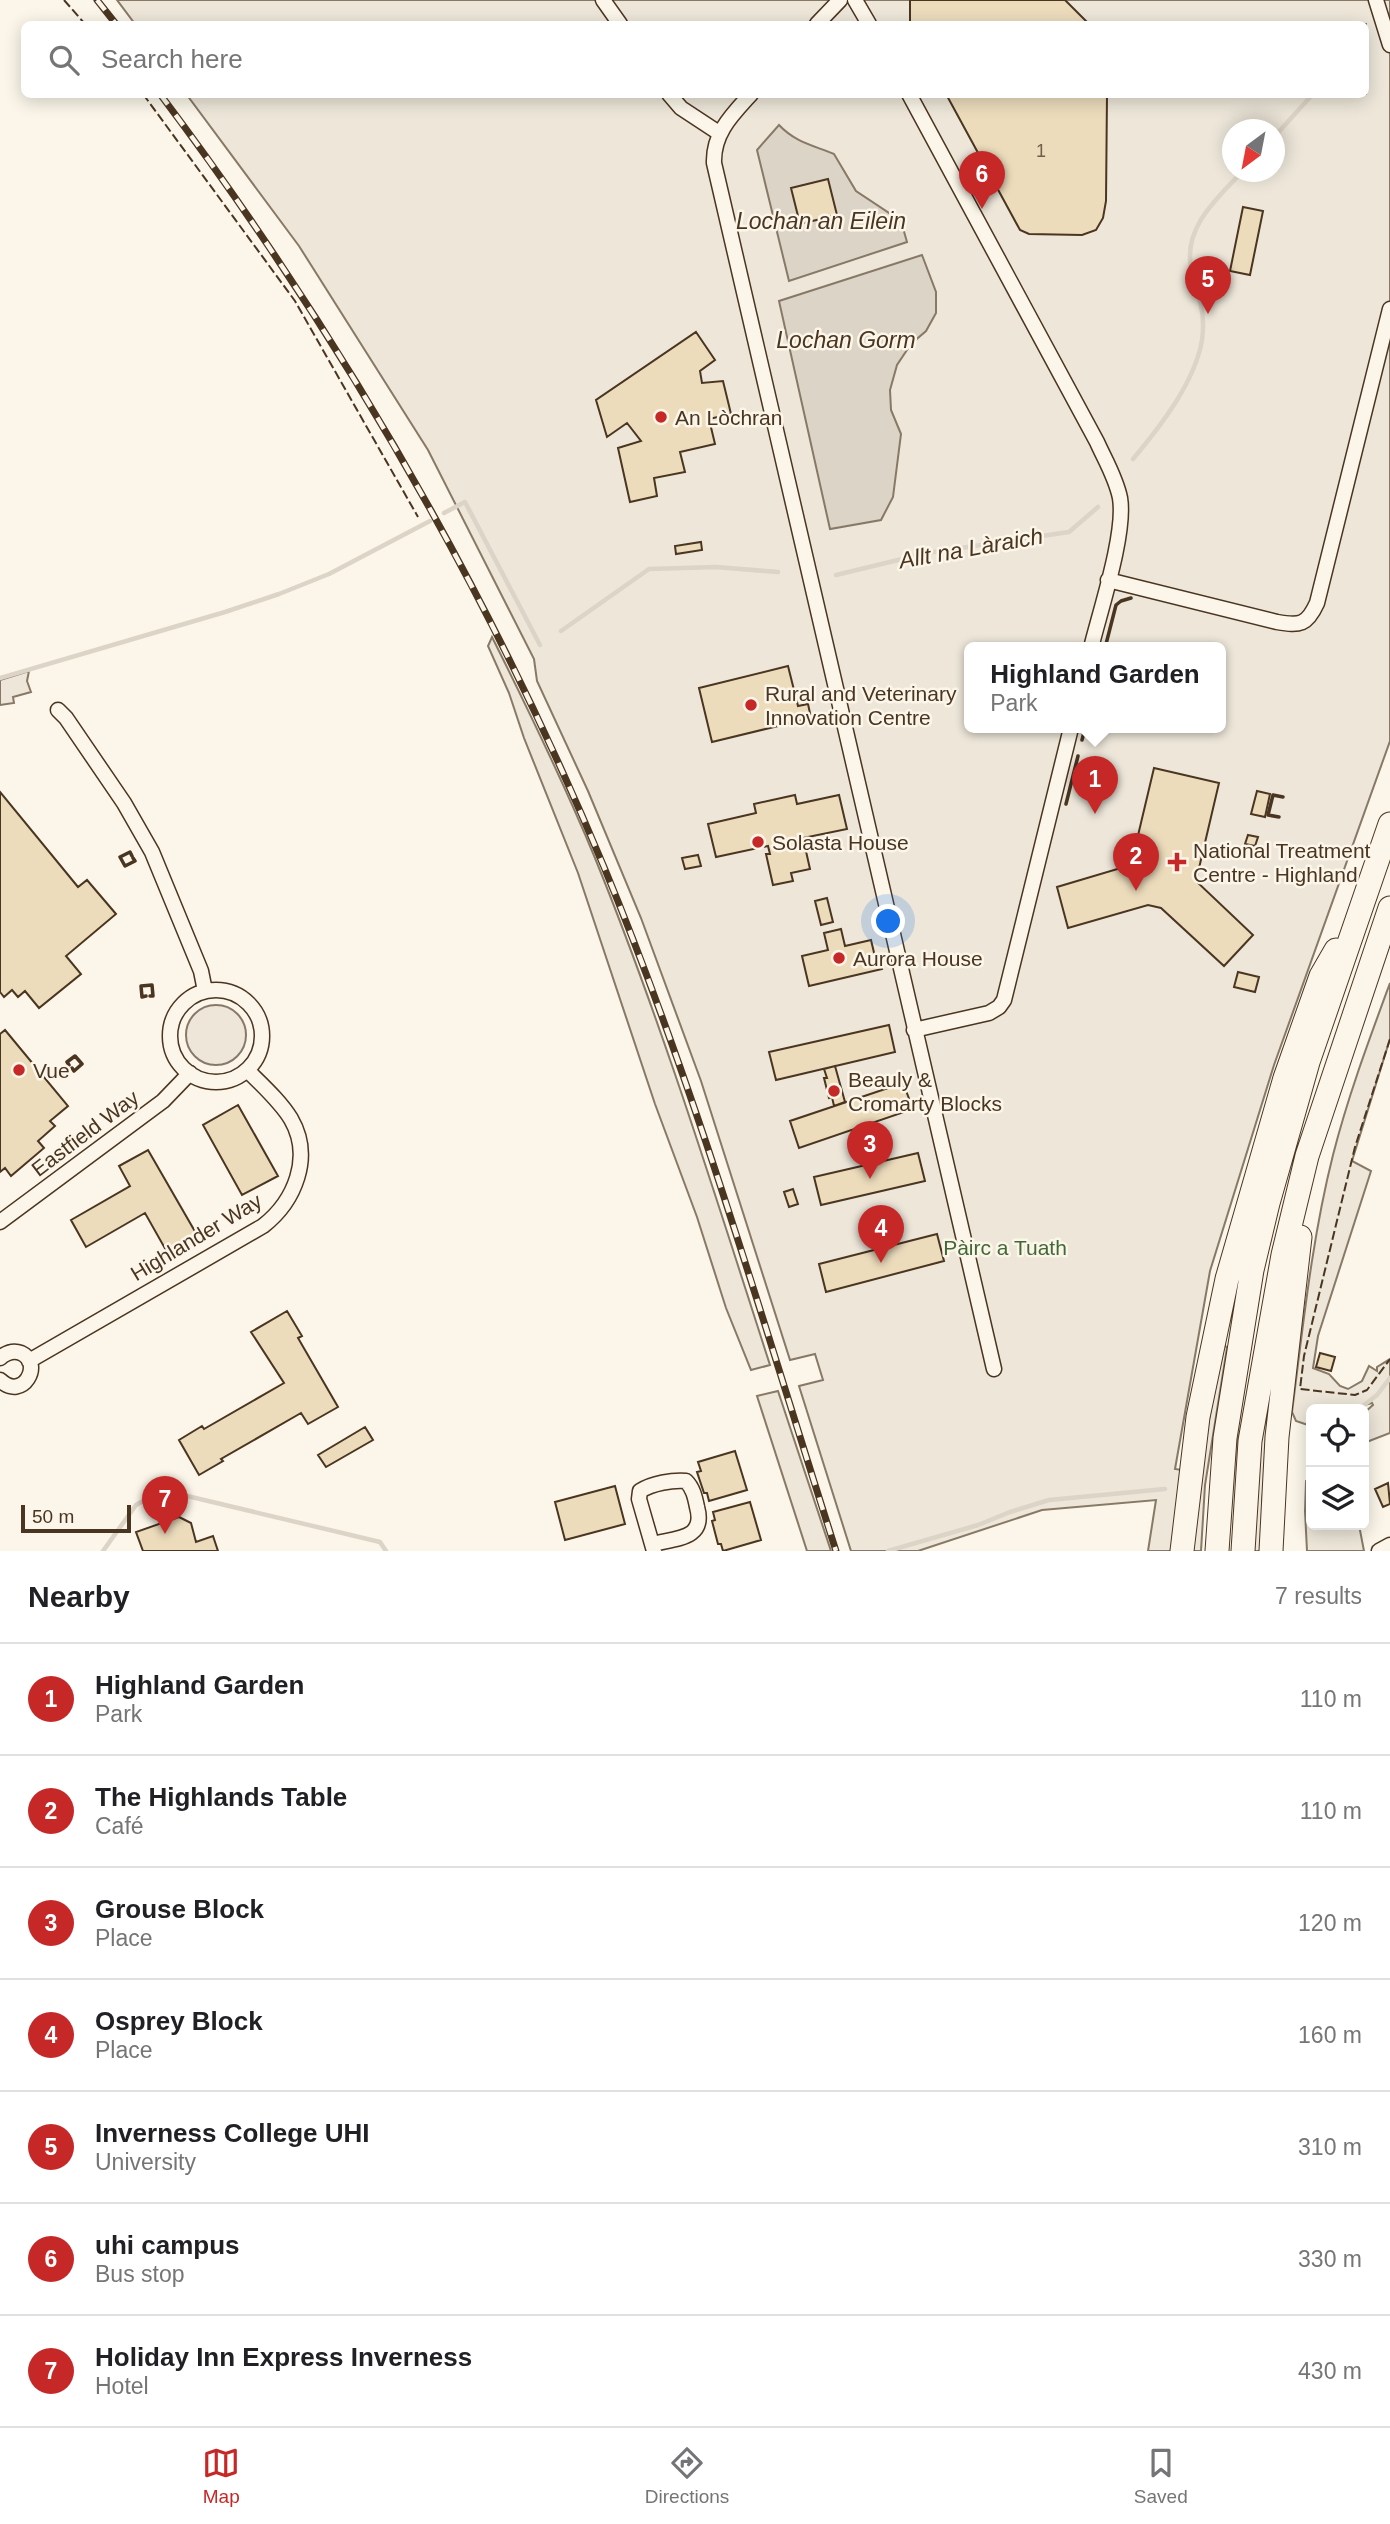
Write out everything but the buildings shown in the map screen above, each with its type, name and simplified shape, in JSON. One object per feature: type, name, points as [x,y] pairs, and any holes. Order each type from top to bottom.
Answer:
[{"type":"highway","points":[[1216,1551],[1225,1438],[1252,1270],[1288,1128],[1390,824]]},
{"type":"highway","points":[[1243,1551],[1250,1441],[1283,1255],[1307,1156],[1390,908]]},
{"type":"highway","points":[[1182,1551],[1198,1417],[1227,1279],[1244,1215],[1285,1078],[1321,976],[1361,909]]},
{"type":"highway","points":[[1271,1551],[1277,1437],[1307,1156]]},
{"type":"street","points":[[603,0],[618,21]]},
{"type":"street","points":[[820,21],[839,0]]},
{"type":"street","points":[[855,0],[867,21]]},
{"type":"street","points":[[1376,0],[1390,45]]},
{"type":"street","points":[[672,98],[681,108],[719,133]]},
{"type":"street","points":[[748,98],[719,133],[713,149],[714,163],[994,1369]]},
{"type":"street","points":[[911,98],[1111,471],[1121,515],[1118,540],[1092,642]]},
{"type":"street","points":[[1108,580],[1277,622],[1292,625],[1304,623],[1317,603],[1390,309]]},
{"type":"street","points":[[58,710],[124,803],[152,852],[201,971],[205,991]]},
{"type":"street","points":[[914,1030],[989,1013],[1004,1000],[1070,733]]},
{"type":"street","points":[[220,989],[247,1001],[256,1012],[262,1036],[255,1060],[247,1070],[225,1081],[201,1079],[190,1073],[182,1066],[172,1047],[171,1025],[178,1010],[190,998],[205,991],[220,989]]},
{"type":"street","name":"Highlander Way","points":[[29,1361],[262,1226],[286,1204],[299,1172],[297,1134],[283,1109],[247,1070]]},
{"type":"street","name":"Eastfield Way","points":[[0,1222],[163,1101],[190,1073]]},
{"type":"street","points":[[0,1358],[8,1352],[26,1356],[31,1373],[25,1382],[14,1387],[0,1380]]},
{"type":"street","points":[[677,1480],[687,1481],[692,1486],[701,1519],[699,1527],[693,1534],[654,1547],[639,1499],[640,1491],[677,1480]]},
{"type":"street","points":[[1379,1551],[1390,1545]]},
{"type":"green space","name":"Pàirc a Tuath","points":[[117,0],[1390,0],[1390,741],[1274,1065],[1210,1271],[1175,1469],[1182,1470],[1172,1551],[1148,1551],[1156,1500],[1042,1510],[918,1551],[851,1551],[799,1386],[823,1380],[815,1354],[790,1360],[701,1081],[641,918],[588,791],[537,681],[534,659],[428,450],[299,246],[189,98],[1369,98],[1369,21],[133,21]]},
{"type":"green space","points":[[492,637],[571,802],[620,920],[687,1110],[770,1365],[751,1370],[726,1308],[578,873],[524,738],[509,693],[488,646]]},
{"type":"green space","points":[[29,671],[27,681],[31,692],[13,697],[14,703],[0,705],[0,680]]},
{"type":"green space","points":[[1390,983],[1390,1039],[1352,1161],[1371,1171],[1318,1336],[1313,1368],[1329,1374],[1340,1386],[1348,1389],[1362,1381],[1369,1366],[1377,1371],[1377,1367],[1390,1359],[1390,1433],[1369,1441],[1369,1409],[1372,1403],[1306,1404],[1306,1424],[1296,1421],[1292,1412],[1319,1218],[1339,1133]]},
{"type":"green space","points":[[216,1005],[233,1010],[241,1018],[246,1035],[241,1052],[233,1060],[216,1065],[199,1060],[191,1052],[186,1035],[191,1018],[199,1010]]},
{"type":"green space","points":[[1223,1343],[1227,1348],[1205,1485],[1201,1551],[1187,1551],[1190,1523]]},
{"type":"green space","points":[[1274,1379],[1262,1503],[1262,1551],[1253,1551],[1256,1461],[1266,1389]]},
{"type":"green space","points":[[778,1391],[831,1551],[807,1551],[757,1396]]},
{"type":"green space","points":[[1306,1481],[1306,1530],[1360,1530],[1364,1551],[1307,1551],[1305,1511]]},
{"type":"water","name":"Lochan an Eilein","points":[[779,125],[798,139],[834,154],[856,191],[901,221],[907,242],[789,281],[757,150]]},
{"type":"water","name":"Lochan Gorm","points":[[922,255],[936,292],[936,313],[926,331],[911,344],[897,365],[890,390],[891,410],[901,434],[893,497],[881,520],[830,529],[779,301]]},
{"type":"waterway","name":"Allt na Làraich","points":[[1285,125],[1309,98]]},
{"type":"waterway","name":"Allt na Làraich","points":[[1133,459],[1175,403],[1198,356],[1203,321],[1192,271],[1192,242],[1203,216],[1232,182]]},
{"type":"waterway","name":"Allt na Làraich","points":[[444,513],[465,502],[540,645]]},
{"type":"waterway","name":"Allt na Làraich","points":[[836,575],[927,553],[1069,532],[1098,507]]},
{"type":"waterway","points":[[0,678],[279,594],[329,574],[430,521]]},
{"type":"waterway","name":"Allt na Làraich","points":[[561,631],[649,569],[716,567],[778,572]]},
{"type":"waterway","points":[[1365,1404],[1377,1395],[1390,1378]]},
{"type":"waterway","points":[[888,1551],[978,1525],[1049,1500],[1165,1489]]},
{"type":"waterway","points":[[103,1551],[136,1505],[155,1494],[183,1495],[380,1542],[386,1551]]},
{"type":"railway","points":[[97,0],[114,21]]},
{"type":"railway","points":[[163,98],[226,184],[349,371],[460,564],[559,765],[604,867],[669,1035],[727,1206],[836,1551]]},
{"type":"fence","points":[[64,0],[82,21]]},
{"type":"fence","points":[[146,98],[295,301],[418,517]]},
{"type":"fence","points":[[1390,1039],[1355,1147],[1304,1356],[1300,1389],[1355,1395],[1367,1390],[1390,1359]]},
{"type":"wall","points":[[1107,642],[1116,605],[1131,598]]},
{"type":"wall","points":[[1082,740],[1084,733]]},
{"type":"wall","points":[[1066,804],[1078,756]]},
{"type":"wall","points":[[1279,817],[1268,815],[1273,795],[1283,797]]},
{"type":"wall","points":[[132,856],[130,852],[120,857],[125,866],[135,861],[133,858]]},
{"type":"wall","points":[[146,996],[142,997],[141,986],[152,985],[153,996],[150,996]]},
{"type":"wall","points":[[69,1065],[67,1062],[75,1056],[82,1064],[74,1071],[72,1068]]},
{"type":"place","name":"uhi campus","points":[[982,209]]},
{"type":"place","name":"Inverness College UHI","points":[[1208,314]]},
{"type":"place","name":"An Lòchran","points":[[661,417]]},
{"type":"place","name":"Rural and Veterinary Innovation Centre","points":[[751,705]]},
{"type":"place","name":"Highland Garden","points":[[1095,814]]},
{"type":"place","name":"Solasta House","points":[[758,842]]},
{"type":"place","name":"National Treatment Centre - Highland","points":[[1177,862]]},
{"type":"place","name":"The Highlands Table","points":[[1136,891]]},
{"type":"place","name":"Aurora House","points":[[839,958]]},
{"type":"place","name":"Vue","points":[[19,1070]]},
{"type":"place","name":"Beauly & Cromarty Blocks","points":[[834,1091]]},
{"type":"place","name":"Grouse Block","points":[[870,1179]]},
{"type":"place","name":"Osprey Block","points":[[881,1263]]},
{"type":"place","name":"Holiday Inn Express Inverness","points":[[165,1534]]}]
